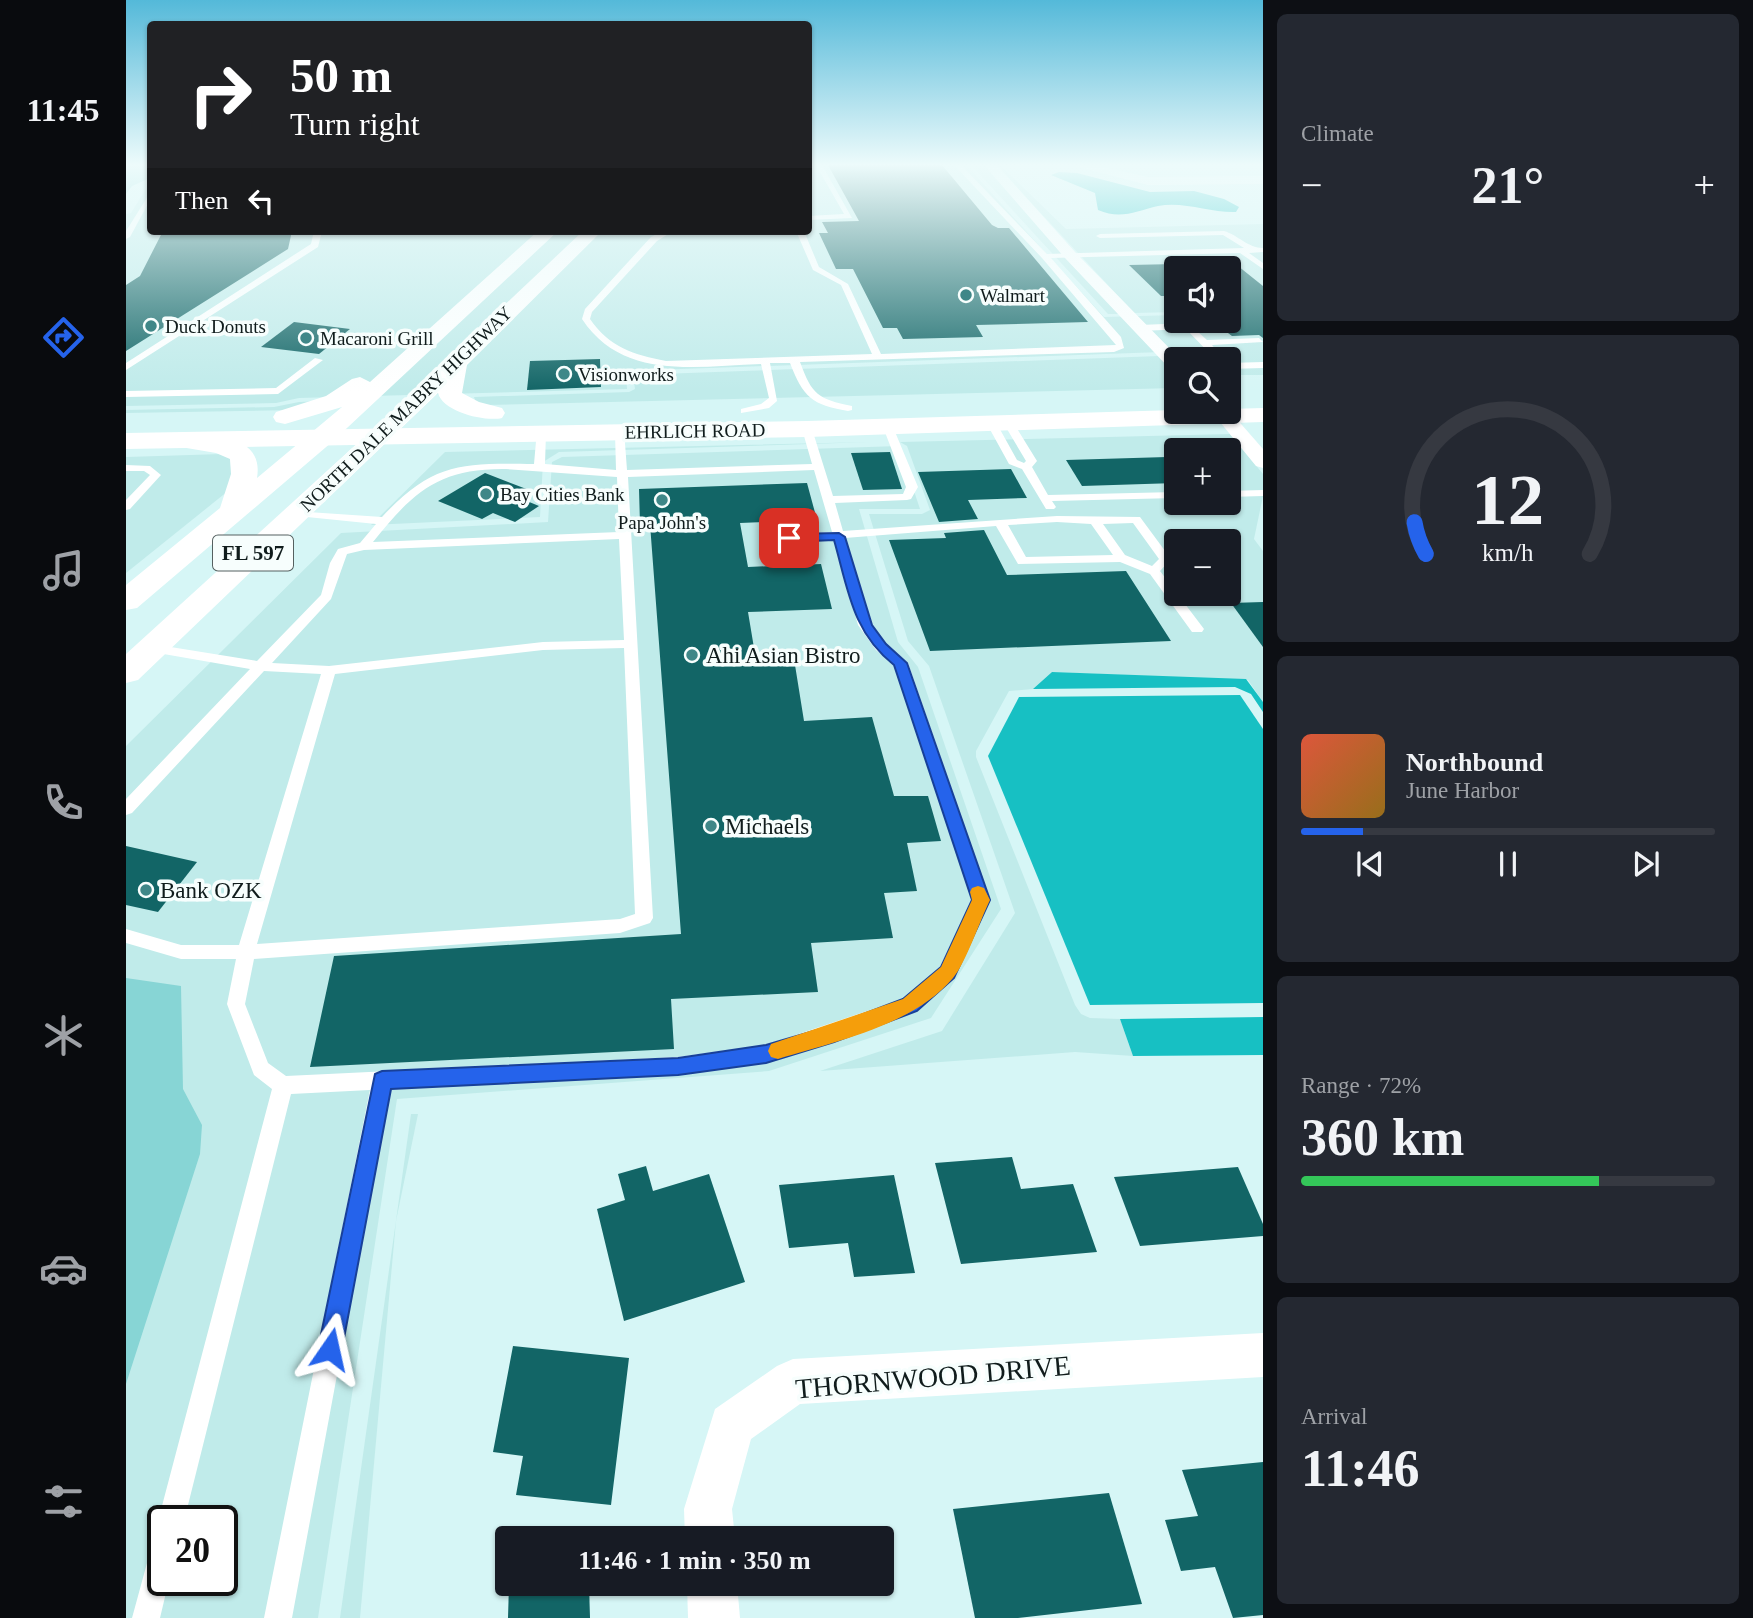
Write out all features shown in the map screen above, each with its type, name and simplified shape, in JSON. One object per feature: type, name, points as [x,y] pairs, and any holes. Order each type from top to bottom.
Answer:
[{"type":"main road","name":"NORTH DALE MABRY HIGHWAY","points":[[126,601],[323,437],[539,241]]},
{"type":"main road","name":"NORTH DALE MABRY HIGHWAY","points":[[126,672],[392,425],[583,241]]},
{"type":"main road","points":[[285,417],[335,401],[420,339],[443,328]]},
{"type":"main road","points":[[456,363],[449,387],[450,397],[470,407],[493,413]]},
{"type":"main road","name":"EHRLICH ROAD","points":[[1241,404],[1263,398]]},
{"type":"main road","name":"EHRLICH ROAD","points":[[126,441],[323,437],[392,425],[493,413],[745,411],[1164,400]]},
{"type":"main road","name":"EHRLICH ROAD","points":[[1241,412],[1263,415]]},
{"type":"main road","name":"EHRLICH ROAD","points":[[126,420],[347,416],[392,425],[541,432],[620,432],[1001,424],[1164,413]]},
{"type":"main road","points":[[178,440],[221,445],[240,453],[247,463],[246,480],[232,514]]},
{"type":"street","points":[[1057,241],[1164,353]]},
{"type":"street","points":[[1236,424],[1263,462]]},
{"type":"street","name":"THORNWOOD DRIVE","points":[[709,1526],[708,1509],[731,1425],[793,1382],[1263,1355]]},
{"type":"street","points":[[713,1596],[714,1618]]},
{"type":"lane","points":[[126,367],[315,245],[316,241]]},
{"type":"lane","points":[[652,241],[588,311],[586,319],[602,341],[632,358],[666,364],[1114,349],[1121,346],[1030,241]]},
{"type":"lane","points":[[804,241],[816,268],[844,284],[878,358]]},
{"type":"lane","points":[[1238,241],[1252,250]]},
{"type":"lane","points":[[1241,250],[1263,267]]},
{"type":"lane","points":[[1045,256],[1263,250]]},
{"type":"lane","points":[[1140,328],[1188,326],[1209,347]]},
{"type":"lane","points":[[1205,343],[1259,341]]},
{"type":"lane","points":[[126,394],[278,391],[318,360]]},
{"type":"lane","points":[[794,360],[806,390],[813,399],[848,408]]},
{"type":"lane","points":[[745,411],[765,406],[774,399],[765,361]]},
{"type":"lane","points":[[1241,366],[1263,365]]},
{"type":"lane","points":[[1001,424],[1013,462],[1026,467],[1057,519]]},
{"type":"lane","points":[[1001,424],[1032,461],[1026,467]]},
{"type":"lane","points":[[827,500],[907,497],[912,486],[888,427]]},
{"type":"lane","points":[[329,670],[246,952],[236,1004],[261,1069],[283,1085],[678,1066],[766,1054],[910,1005],[947,972],[981,900],[901,663],[881,647],[865,625],[807,429]]},
{"type":"lane","points":[[539,467],[541,432]]},
{"type":"lane","points":[[126,936],[181,951],[246,952],[620,926],[644,918],[620,432]]},
{"type":"lane","points":[[365,546],[384,521],[415,492],[449,471],[539,467],[620,474],[817,467]]},
{"type":"lane","points":[[126,468],[146,468],[156,475],[126,507]]},
{"type":"lane","points":[[1241,494],[1263,493]]},
{"type":"lane","points":[[1044,498],[1164,495]]},
{"type":"lane","points":[[297,513],[384,521]]},
{"type":"lane","points":[[765,539],[839,537],[1000,522],[1136,519],[1165,559],[1154,571]]},
{"type":"lane","points":[[1095,521],[1121,558]]},
{"type":"lane","points":[[1000,522],[1022,561],[1121,558],[1154,571],[1197,629]]},
{"type":"lane","points":[[126,809],[327,596],[334,579],[334,564],[342,552],[365,546],[623,535]]},
{"type":"lane","points":[[152,648],[260,668],[329,670],[543,646],[630,644]]},
{"type":"lane","points":[[278,1618],[382,1080]]},
{"type":"lane","points":[[175,1505],[283,1085]]},
{"type":"lane","points":[[146,1618],[152,1596]]},
{"type":"shaded area","points":[[126,241],[1035,241],[1104,317],[1164,315],[1164,333],[1241,333],[1241,317],[1263,312],[1263,375],[1241,375],[1241,347],[1164,347],[1164,352],[626,371],[627,389],[299,398],[276,403],[126,406]]},
{"type":"shaded area","points":[[1040,241],[1052,241],[1119,314],[1108,314]]},
{"type":"shaded area","points":[[1066,241],[1263,241],[1263,309],[1241,283],[1241,256],[1164,256],[1164,312],[1134,313]]},
{"type":"shaded area","points":[[1159,356],[1164,361],[1164,388],[485,405],[476,403],[474,397],[629,392],[635,389],[633,375]]},
{"type":"shaded area","points":[[323,401],[295,410],[126,413],[126,410],[274,407]]},
{"type":"shaded area","points":[[1230,434],[1233,438],[1164,438],[1164,515],[1241,515],[1241,447],[1263,474],[1263,496],[1254,539],[1263,551],[1263,702],[1248,680],[1052,672],[1033,689],[1009,691],[976,751],[976,757],[1075,1005],[1081,1014],[1090,1018],[1120,1019],[1133,1056],[1075,1052],[820,1071],[942,1031],[1015,913],[929,666],[908,641],[869,514],[922,514],[930,510],[907,446],[900,442]]},
{"type":"shaded area","points":[[870,442],[559,452],[543,462],[540,517],[371,525],[445,452]]},
{"type":"shaded area","points":[[899,446],[920,509],[859,509],[898,642],[918,667],[1001,909],[931,1018],[769,1071],[397,1099],[318,1618],[126,1618],[126,746],[341,533],[548,522],[552,462],[562,457]]},
{"type":"shaded area","points":[[222,454],[230,457],[233,487],[126,573],[126,457]]},
{"type":"shaded area","points":[[1052,672],[1246,679],[1263,702],[1263,712],[1251,694],[1235,687],[1033,689]]},
{"type":"shaded area","points":[[1240,695],[1263,729],[1263,1003],[1090,1005],[988,756],[1019,697]]},
{"type":"shaded area","points":[[126,978],[181,986],[183,1089],[202,1125],[200,1154],[126,1384]]},
{"type":"shaded area","points":[[1263,1017],[1263,1055],[1133,1056],[1120,1019]]},
{"type":"shaded area","points":[[411,1114],[418,1114],[396,1221],[360,1618],[340,1618]]},
{"type":"building","points":[[158,241],[290,241],[288,249],[126,351],[126,285],[140,276]]},
{"type":"building","name":"Walmart","points":[[823,241],[1020,241],[1088,322],[976,325],[983,337],[903,339],[897,328],[883,328],[853,269],[836,269]]},
{"type":"building","points":[[1164,264],[1164,296],[1161,296],[1129,265]]},
{"type":"building","points":[[1241,268],[1263,286],[1263,338],[1259,335],[1232,336],[1228,333],[1241,333]]},
{"type":"building","name":"Macaroni Grill","points":[[294,322],[350,329],[319,354],[261,347]]},
{"type":"building","name":"Visionworks","points":[[600,359],[601,387],[527,390],[530,361]]},
{"type":"building","points":[[890,452],[902,489],[863,490],[851,453]]},
{"type":"building","points":[[1164,457],[1164,483],[1082,486],[1066,460]]},
{"type":"building","points":[[1011,469],[1027,498],[968,500],[978,519],[939,522],[918,472]]},
{"type":"building","name":"Bay Cities Bank","points":[[485,473],[529,490],[517,497],[539,506],[515,522],[493,513],[482,519],[438,501]]},
{"type":"building","points":[[807,483],[817,520],[740,523],[748,567],[821,564],[832,609],[748,612],[757,666],[795,665],[804,721],[872,717],[894,796],[928,796],[941,841],[907,843],[917,891],[884,893],[893,938],[811,943],[818,992],[671,999],[674,1049],[310,1067],[334,956],[681,934],[650,524],[640,524],[639,489]]},
{"type":"building","points":[[984,530],[1007,575],[1126,571],[1171,641],[930,651],[889,540],[946,538],[944,533]]},
{"type":"building","points":[[1263,602],[1263,647],[1233,606],[1241,606],[1241,603]]},
{"type":"building","points":[[126,846],[197,862],[158,912],[126,905]]},
{"type":"building","points":[[1012,1157],[1021,1189],[1073,1184],[1097,1252],[961,1264],[935,1163]]},
{"type":"building","points":[[646,1166],[653,1191],[709,1174],[745,1282],[624,1321],[597,1209],[625,1200],[618,1174]]},
{"type":"building","points":[[1238,1167],[1263,1224],[1263,1236],[1140,1246],[1114,1177]]},
{"type":"building","points":[[894,1175],[915,1273],[854,1277],[848,1243],[789,1248],[779,1185]]},
{"type":"building","points":[[513,1346],[629,1358],[611,1505],[516,1495],[523,1456],[493,1452]]},
{"type":"building","points":[[1263,1462],[1263,1615],[1233,1618],[1215,1567],[1181,1571],[1165,1520],[1198,1516],[1182,1470]]},
{"type":"building","points":[[1109,1493],[1142,1604],[1018,1618],[975,1618],[953,1509]]},
{"type":"building","points":[[509,1596],[589,1596],[590,1618],[508,1618]]},
{"type":"slow traffic","points":[[778,1051],[910,1005],[947,972],[981,900],[978,892]]},
{"type":"place","name":"Walmart","points":[[966,295]]},
{"type":"place","name":"Duck Donuts","points":[[151,326]]},
{"type":"place","name":"Macaroni Grill","points":[[306,338]]},
{"type":"place","name":"Visionworks","points":[[564,374]]},
{"type":"place","name":"Bay Cities Bank","points":[[486,494]]},
{"type":"place","name":"Papa John's","points":[[662,500]]},
{"type":"place","name":"Ahi Asian Bistro","points":[[692,655]]},
{"type":"place","name":"Michaels","points":[[711,826]]},
{"type":"place","name":"Bank OZK","points":[[146,890]]},
{"type":"route","points":[[330,1349],[382,1080],[678,1066],[766,1054],[910,1005],[947,972],[981,900],[901,663],[881,647],[865,625],[839,537],[789,538]]}]
